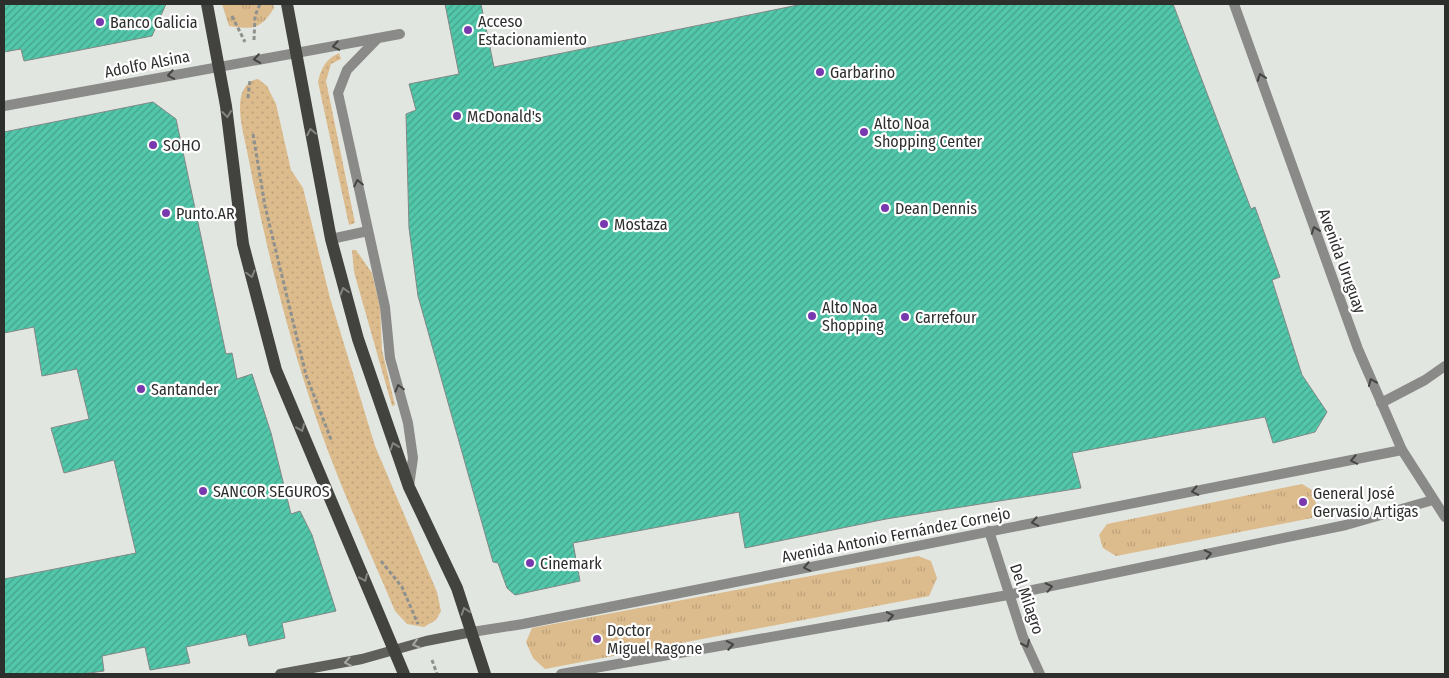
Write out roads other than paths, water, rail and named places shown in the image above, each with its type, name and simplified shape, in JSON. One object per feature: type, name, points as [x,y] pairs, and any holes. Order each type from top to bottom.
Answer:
[{"type":"main road","points":[[207,4],[226,106],[243,244],[276,370],[404,674]]},
{"type":"main road","points":[[287,4],[331,240],[358,339],[409,487],[457,588],[485,674]]},
{"type":"main road","name":"Avenida Antonio Fernández Cornejo","points":[[280,674],[362,659],[426,641],[472,632]]},
{"type":"street","name":"Avenida Uruguay","points":[[1234,4],[1358,349],[1402,450],[1445,517]]},
{"type":"street","name":"Adolfo Alsina","points":[[4,106],[400,34]]},
{"type":"street","points":[[376,39],[346,70],[338,93],[385,308],[390,358],[408,422],[414,458],[409,487]]},
{"type":"street","points":[[331,240],[368,231]]},
{"type":"street","points":[[1381,403],[1425,380],[1445,366]]},
{"type":"street","name":"Avenida Antonio Fernández Cornejo","points":[[472,632],[523,624],[1402,450]]},
{"type":"street","points":[[561,674],[1008,595],[1346,525],[1433,500]]},
{"type":"street","name":"Del Milagro","points":[[989,531],[1008,595],[1023,637],[1040,674]]},
{"type":"place","name":"Banco Galicia","points":[[100,22]]},
{"type":"place","name":"Acceso Estacionamiento","points":[[468,30]]},
{"type":"place","name":"Garbarino","points":[[820,72]]},
{"type":"place","name":"McDonald's","points":[[457,116]]},
{"type":"place","name":"Alto Noa Shopping Center","points":[[864,132]]},
{"type":"place","name":"SOHO","points":[[153,145]]},
{"type":"place","name":"Dean Dennis","points":[[885,208]]},
{"type":"place","name":"Punto.AR","points":[[166,213]]},
{"type":"place","name":"Mostaza","points":[[604,224]]},
{"type":"place","name":"Alto Noa Shopping","points":[[812,316]]},
{"type":"place","name":"Carrefour","points":[[905,317]]},
{"type":"place","name":"Santander","points":[[141,389]]},
{"type":"place","name":"SANCOR SEGUROS","points":[[203,491]]},
{"type":"place","name":"General José Gervasio Artigas","points":[[1303,502]]},
{"type":"place","name":"Cinemark","points":[[530,563]]},
{"type":"place","name":"Doctor Miguel Ragone","points":[[597,639]]}]
